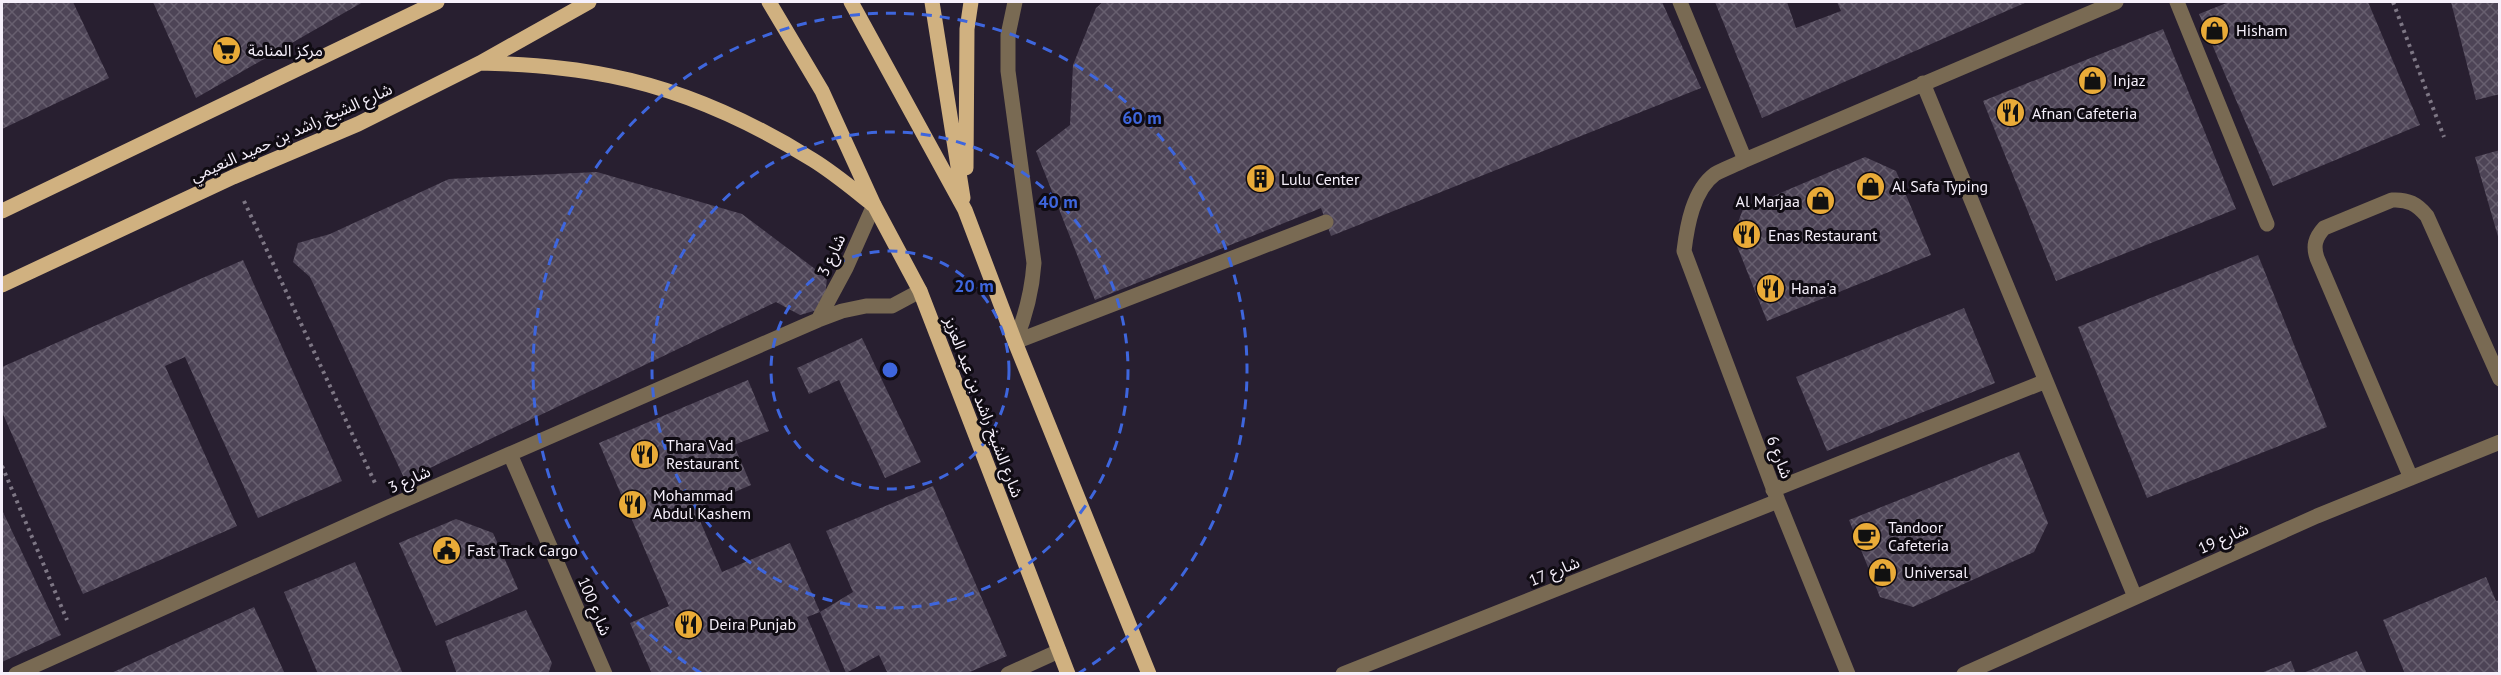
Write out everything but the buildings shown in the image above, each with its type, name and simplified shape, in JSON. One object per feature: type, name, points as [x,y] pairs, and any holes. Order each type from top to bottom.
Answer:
[{"type":"main road","points":[[4,209],[437,2]]},
{"type":"main road","name":"شارع الشيخ راشد بن حميد النعيمي","points":[[2,285],[233,177],[358,124],[480,63],[589,2]]},
{"type":"main road","name":"شارع الشيخ راشد بن عبد العزيز","points":[[769,2],[822,91],[874,205],[920,291],[1068,674]]},
{"type":"main road","points":[[851,2],[965,210],[1015,342],[1149,674]]},
{"type":"main road","points":[[932,2],[965,210]]},
{"type":"main road","points":[[965,210],[967,29],[971,2]]},
{"type":"main road","points":[[480,63],[542,65],[612,76],[681,95],[749,124],[814,161],[874,205]]},
{"type":"street","points":[[1015,2],[1008,35],[1008,71],[1034,263],[1032,290],[1026,316],[1015,342]]},
{"type":"street","points":[[1680,2],[1745,160],[2094,6],[2116,2]]},
{"type":"street","points":[[2177,2],[2268,224]]},
{"type":"street","points":[[1923,83],[2135,597]]},
{"type":"street","name":"شارع 6","points":[[1745,160],[1714,175],[1706,185],[1694,208],[1686,232],[1684,251],[1775,496],[1848,674]]},
{"type":"street","points":[[2411,478],[2314,250],[2319,234],[2324,228],[2392,200],[2403,199],[2421,208],[2427,216],[2499,379]]},
{"type":"street","name":"شارع 3","points":[[818,320],[846,268],[874,205]]},
{"type":"street","points":[[1015,342],[1326,222]]},
{"type":"street","name":"شارع 3","points":[[16,674],[386,508],[818,320],[842,311],[866,306],[892,306],[920,291]]},
{"type":"street","name":"شارع 17","points":[[1343,674],[1775,496],[2046,381]]},
{"type":"street","name":"شارع 19","points":[[1964,674],[2317,516],[2499,442]]},
{"type":"street","name":"شارع 100","points":[[510,454],[605,674]]},
{"type":"street","points":[[1008,674],[1031,668],[1059,651]]},
{"type":"path","points":[[2393,2],[2444,137]]},
{"type":"path","points":[[233,177],[386,508]]},
{"type":"path","points":[[2,466],[78,646]]},
{"type":"place","name":"Hisham","points":[[2215,30]]},
{"type":"place","name":"مركز المنامة","points":[[227,50]]},
{"type":"place","name":"Injaz","points":[[2092,80]]},
{"type":"place","name":"Afnan Cafeteria","points":[[2011,113]]},
{"type":"place","name":"Lulu Center","points":[[1260,179]]},
{"type":"place","name":"Al Safa Typing","points":[[1871,186]]},
{"type":"place","name":"Al Marjaa","points":[[1821,201]]},
{"type":"place","name":"Enas Restaurant","points":[[1747,235]]},
{"type":"place","name":"Hana'a","points":[[1770,288]]},
{"type":"place","name":"Thara Vad Restaurant","points":[[645,454]]},
{"type":"place","name":"Mohammad Abdul Kashem","points":[[632,504]]},
{"type":"place","name":"Tandoor Cafeteria","points":[[1867,536]]},
{"type":"place","name":"Fast Track Cargo","points":[[446,550]]},
{"type":"place","name":"Universal","points":[[1883,572]]},
{"type":"place","name":"Deira Punjab","points":[[688,624]]}]
